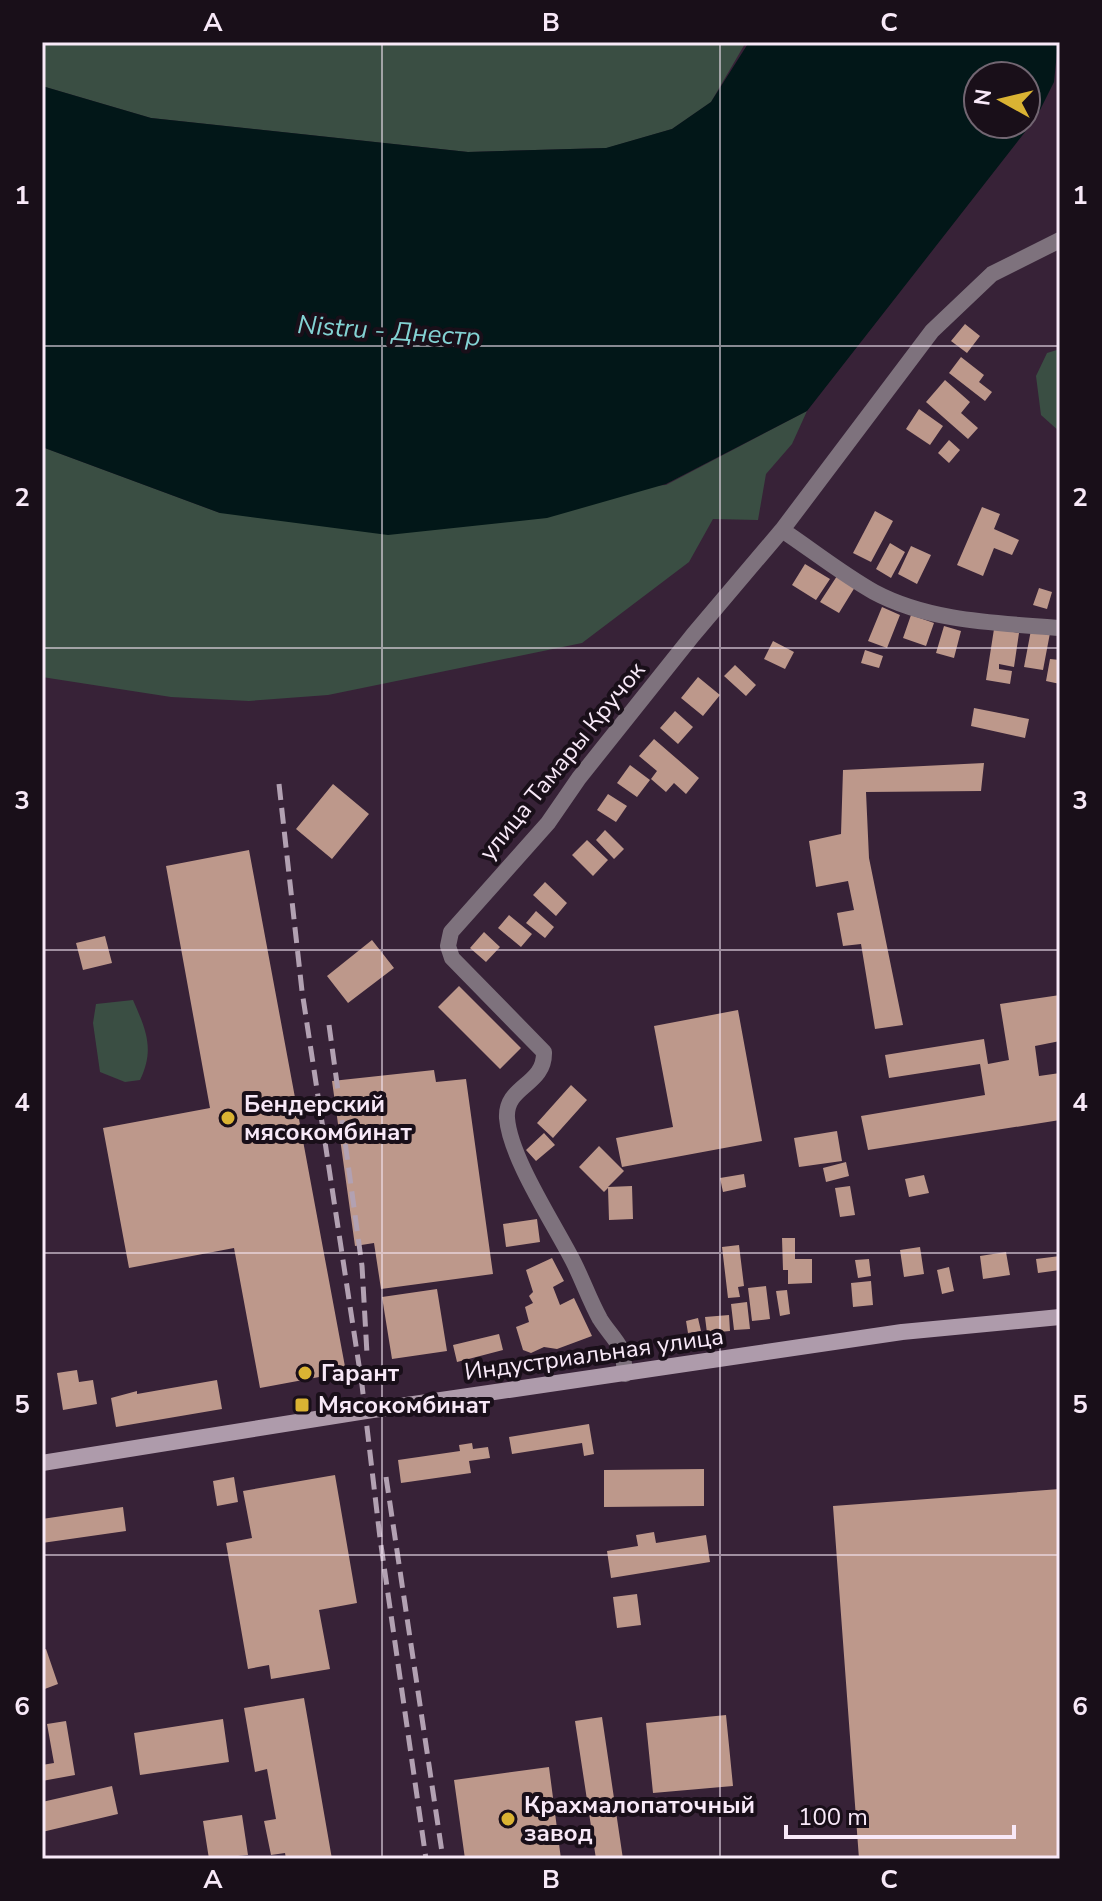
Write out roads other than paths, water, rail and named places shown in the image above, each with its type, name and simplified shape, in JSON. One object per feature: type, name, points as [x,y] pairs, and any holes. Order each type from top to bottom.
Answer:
[{"type":"main road","name":"Индустриальная улица","points":[[42,1463],[902,1332],[1060,1317]]},
{"type":"street","name":"улица Тамары Кручок","points":[[625,1374],[621,1350],[600,1318],[555,1230],[519,1157],[509,1128],[507,1109],[510,1099],[540,1072],[544,1052],[452,958],[448,939],[456,924],[548,823],[579,778],[693,635],[782,530],[932,331],[992,274],[1060,240]]},
{"type":"street","points":[[782,530],[875,593],[925,611],[975,622],[1060,628]]},
{"type":"water","name":"Nistru - Днестр","points":[[749,42],[1058,42],[1054,82],[1042,106],[1042,60],[962,60],[962,140],[1019,140],[807,411],[666,484],[547,518],[388,535],[220,513],[42,447],[42,86],[151,118],[468,152],[606,148],[672,129],[711,102]]},
{"type":"railway","points":[[279,784],[302,991],[362,1385],[380,1538],[426,1859]]},
{"type":"railway","points":[[329,1025],[362,1266],[367,1354]]},
{"type":"railway","points":[[386,1477],[443,1859]]},
{"type":"place","name":"Бендерский мясокомбинат","points":[[228,1118]]},
{"type":"place","name":"Гарант","points":[[305,1373]]},
{"type":"place","name":"Мясокомбинат","points":[[302,1405]]},
{"type":"place","name":"Крахмалопаточный завод","points":[[508,1819]]}]
